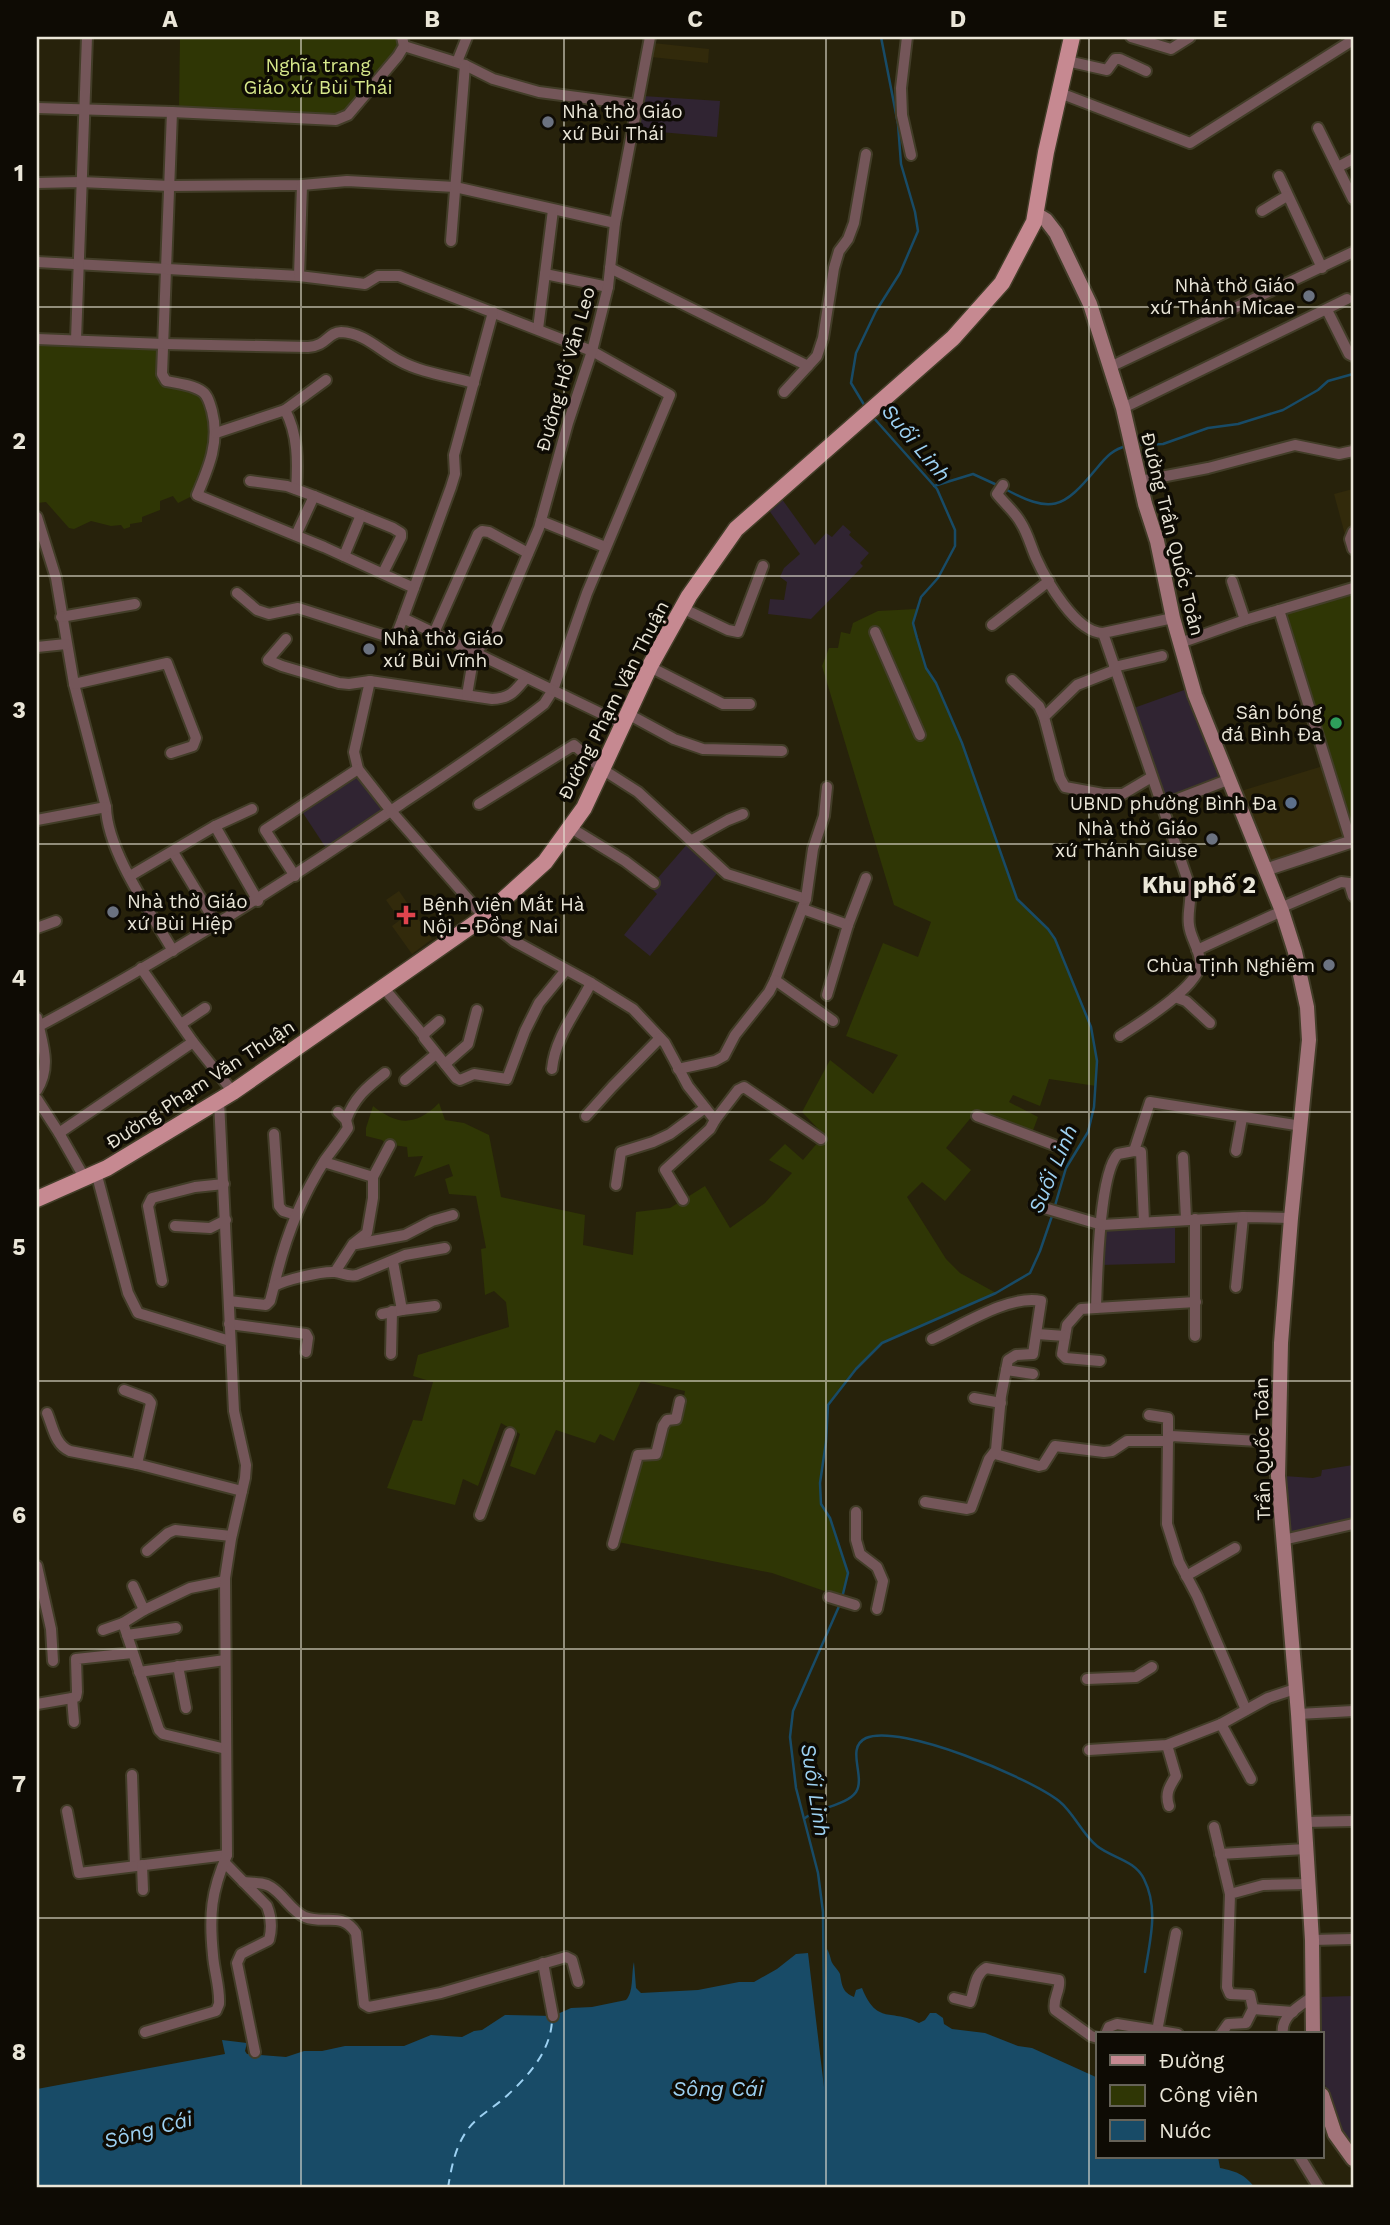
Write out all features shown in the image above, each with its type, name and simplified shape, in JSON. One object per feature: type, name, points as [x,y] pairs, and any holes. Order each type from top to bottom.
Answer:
[{"type":"main road","name":"Đường Phạm Văn Thuận","points":[[37,1199],[146,1146],[226,1096],[484,917],[545,862],[584,808],[650,667],[682,608],[706,569],[736,529],[953,338],[992,296],[1020,251],[1036,214],[1072,37]]},
{"type":"main road","name":"Đường Trần Quốc Toản","points":[[1036,214],[1053,228],[1066,249],[1090,304],[1123,408],[1157,541],[1172,618],[1195,695],[1265,870]]},
{"type":"main road","name":"Trần Quốc Toản","points":[[1265,870],[1295,952],[1307,1007],[1309,1040],[1281,1343],[1278,1476],[1305,1822],[1312,1940],[1313,2032]]},
{"type":"main road","points":[[1324,2101],[1335,2134],[1353,2159]]},
{"type":"street","points":[[76,340],[87,37]]},
{"type":"street","points":[[451,241],[461,63],[467,37]]},
{"type":"street","name":"Đường Hồ Văn Leo","points":[[474,654],[496,629],[541,521],[568,423],[592,351],[608,287],[615,223],[650,37]]},
{"type":"street","points":[[907,37],[901,88],[902,115],[911,155]]},
{"type":"street","points":[[1131,37],[1171,49],[1190,37]]},
{"type":"street","points":[[1060,93],[1190,143],[1353,40]]},
{"type":"street","points":[[37,108],[342,119],[348,116],[403,41],[461,63],[493,79],[539,92],[638,104]]},
{"type":"street","points":[[1067,61],[1107,70],[1115,59],[1118,59],[1146,71]]},
{"type":"street","points":[[172,112],[162,374],[164,379],[205,394],[213,413],[216,433],[211,459],[197,495],[414,587]]},
{"type":"street","points":[[1318,128],[1353,199]]},
{"type":"street","points":[[784,391],[817,356],[823,338],[834,268],[839,251],[848,239],[854,223],[866,154]]},
{"type":"street","points":[[1338,167],[1353,159]]},
{"type":"street","points":[[1279,176],[1322,268]]},
{"type":"street","points":[[37,183],[170,186],[302,185],[312,182],[347,181],[455,187],[615,223]]},
{"type":"street","points":[[299,276],[302,185]]},
{"type":"street","points":[[1262,211],[1287,196]]},
{"type":"street","points":[[538,329],[553,210]]},
{"type":"street","points":[[1110,367],[1353,252]]},
{"type":"street","points":[[37,262],[299,276],[365,284],[378,276],[399,276],[592,351],[670,394],[605,547],[553,690],[544,704],[258,901],[141,968],[120,983],[38,1022],[46,1059],[43,1080],[37,1090]]},
{"type":"street","points":[[610,268],[808,366]]},
{"type":"street","points":[[545,274],[608,287]]},
{"type":"street","points":[[1123,408],[1347,299]]},
{"type":"street","points":[[1327,310],[1349,354],[1353,356]]},
{"type":"street","points":[[237,593],[263,612],[275,613],[298,608],[392,638],[396,636],[451,487],[454,455],[493,312]]},
{"type":"street","points":[[37,338],[164,344],[318,346],[336,332],[342,332],[363,337],[399,361],[474,383]]},
{"type":"street","points":[[216,433],[285,410],[326,380]]},
{"type":"street","points":[[285,410],[291,423],[297,453],[296,489]]},
{"type":"street","points":[[1140,481],[1208,468],[1295,445],[1322,452],[1353,452]]},
{"type":"street","points":[[250,481],[296,489],[401,533],[400,541],[383,573]]},
{"type":"street","points":[[1001,488],[998,496],[1022,524],[1037,562],[1067,609],[1081,623],[1096,633],[1102,633],[1172,618]]},
{"type":"street","points":[[296,535],[313,496]]},
{"type":"street","points":[[344,556],[361,515]]},
{"type":"street","points":[[37,517],[56,579],[74,684],[106,807],[106,818],[130,876],[173,951]]},
{"type":"street","points":[[541,521],[605,547]]},
{"type":"street","points":[[434,633],[478,534],[482,531],[488,532],[528,553]]},
{"type":"street","points":[[1353,531],[1350,540],[1353,549]]},
{"type":"street","points":[[682,608],[737,632],[763,566]]},
{"type":"street","points":[[992,625],[1049,581]]},
{"type":"street","points":[[1232,581],[1245,620]]},
{"type":"street","points":[[1180,643],[1245,620],[1353,588]]},
{"type":"street","points":[[61,617],[135,604]]},
{"type":"street","points":[[1265,870],[1352,841],[1279,610]]},
{"type":"street","points":[[404,618],[526,678],[674,740],[702,749],[782,751]]},
{"type":"street","points":[[875,632],[920,735]]},
{"type":"street","points":[[1102,633],[1150,778],[1190,887],[1188,923],[1201,963],[1198,973],[1175,997],[1157,1013],[1120,1036]]},
{"type":"street","points":[[286,639],[268,660],[293,670],[349,684],[370,681],[505,699],[514,693],[526,678]]},
{"type":"street","points":[[37,647],[66,644]]},
{"type":"street","points":[[467,695],[474,654]]},
{"type":"street","points":[[1044,717],[1077,685],[1115,668],[1162,656]]},
{"type":"street","points":[[74,684],[167,663],[196,738],[193,746],[171,753]]},
{"type":"street","points":[[650,667],[723,704],[750,704]]},
{"type":"street","points":[[1012,680],[1039,705],[1065,787],[1103,794],[1123,794],[1150,778]]},
{"type":"street","points":[[370,681],[355,752],[358,769],[391,811],[484,917],[514,942],[633,1009],[665,1043],[678,1069],[715,1120]]},
{"type":"street","points":[[479,804],[571,745],[638,792],[726,874],[805,904],[848,925]]},
{"type":"street","points":[[295,876],[265,830],[358,769]]},
{"type":"street","points":[[1160,806],[1230,779]]},
{"type":"street","points":[[678,1069],[715,1061],[724,1056],[735,1035],[769,992],[805,904],[813,849],[824,816],[827,787]]},
{"type":"street","points":[[37,820],[106,807]]},
{"type":"street","points":[[130,876],[215,826],[252,809]]},
{"type":"street","points":[[692,840],[743,814]]},
{"type":"street","points":[[215,826],[258,901]]},
{"type":"street","points":[[571,828],[654,883]]},
{"type":"street","points":[[173,852],[217,925]]},
{"type":"street","points":[[827,995],[848,925],[866,878]]},
{"type":"street","points":[[1197,950],[1342,882],[1349,883],[1353,896]]},
{"type":"street","points":[[37,928],[56,921]]},
{"type":"street","points":[[141,968],[193,1042],[226,1096],[224,1184],[229,1324],[234,1411],[246,1465],[225,1581],[226,1859],[215,1884],[211,1909],[213,1955],[220,1997],[218,2008],[145,2032]]},
{"type":"street","points":[[383,987],[460,1080],[474,1074],[507,1079],[539,1003],[566,970]]},
{"type":"street","points":[[775,980],[833,1021]]},
{"type":"street","points":[[552,1069],[559,1038],[591,983]]},
{"type":"street","points":[[1175,997],[1186,1001],[1210,1023]]},
{"type":"street","points":[[181,1024],[205,1008]]},
{"type":"street","points":[[445,1064],[468,1044],[477,1010]]},
{"type":"street","points":[[424,1036],[439,1021]]},
{"type":"street","points":[[586,1116],[660,1038]]},
{"type":"street","points":[[60,1133],[193,1042]]},
{"type":"street","points":[[405,1080],[436,1054]]},
{"type":"street","points":[[229,1301],[266,1305],[270,1301],[283,1245],[296,1215],[324,1162],[348,1128],[342,1116],[361,1091],[385,1073]]},
{"type":"street","points":[[683,1200],[665,1170],[710,1129],[738,1090],[744,1087],[821,1139]]},
{"type":"street","points":[[37,1099],[90,1175],[128,1293],[138,1313],[230,1341]]},
{"type":"street","points":[[1134,1151],[1150,1102],[1302,1126]]},
{"type":"street","points":[[616,1185],[621,1152],[662,1138],[705,1108]]},
{"type":"street","points":[[977,1116],[1054,1145]]},
{"type":"street","points":[[1236,1151],[1242,1118]]},
{"type":"street","points":[[274,1134],[279,1206],[296,1215]]},
{"type":"street","points":[[335,1272],[353,1244],[367,1233],[373,1198],[373,1177],[390,1145]]},
{"type":"street","points":[[1096,1308],[1099,1241],[1111,1164],[1118,1154],[1141,1152],[1144,1222]]},
{"type":"street","points":[[1182,1157],[1191,1219],[1196,1302],[1195,1336]]},
{"type":"street","points":[[324,1162],[373,1177]]},
{"type":"street","points":[[162,1281],[149,1202],[152,1198],[195,1187],[224,1184]]},
{"type":"street","points":[[1039,1207],[1102,1225],[1243,1217],[1291,1218]]},
{"type":"street","points":[[353,1244],[405,1235],[453,1214]]},
{"type":"street","points":[[1236,1287],[1243,1217]]},
{"type":"street","points":[[175,1226],[210,1228],[226,1220]]},
{"type":"street","points":[[274,1286],[287,1280],[335,1272],[349,1277],[393,1262],[405,1255],[445,1248]]},
{"type":"street","points":[[391,1354],[393,1262]]},
{"type":"street","points":[[925,1502],[971,1508],[989,1460],[995,1454],[1010,1357],[1033,1354],[1041,1301],[1027,1299],[1006,1305],[932,1339]]},
{"type":"street","points":[[1100,1361],[1063,1356],[1067,1325],[1076,1312],[1081,1309],[1196,1302]]},
{"type":"street","points":[[392,1312],[435,1306]]},
{"type":"street","points":[[229,1324],[306,1334],[306,1352]]},
{"type":"street","points":[[1037,1334],[1065,1336]]},
{"type":"street","points":[[1006,1370],[1033,1374]]},
{"type":"street","points":[[124,1390],[148,1399],[150,1403],[137,1464]]},
{"type":"street","points":[[974,1398],[1001,1403]]},
{"type":"street","points":[[613,1544],[638,1455],[656,1454],[663,1426],[667,1420],[676,1419],[680,1401]]},
{"type":"street","points":[[47,1413],[62,1448],[242,1491]]},
{"type":"street","points":[[1149,1415],[1168,1418],[1167,1524],[1179,1562],[1246,1710]]},
{"type":"street","points":[[480,1515],[510,1433]]},
{"type":"street","points":[[995,1454],[1040,1466],[1055,1446],[1104,1452],[1112,1451],[1127,1441],[1168,1439],[1278,1442]]},
{"type":"street","points":[[856,1512],[856,1540],[860,1554],[877,1567],[883,1581],[877,1609]]},
{"type":"street","points":[[1283,1540],[1353,1524]]},
{"type":"street","points":[[147,1551],[167,1533],[175,1530],[232,1536]]},
{"type":"street","points":[[1186,1576],[1235,1548]]},
{"type":"street","points":[[37,1566],[51,1629],[53,1661]]},
{"type":"street","points":[[125,1629],[144,1610],[190,1588],[225,1581]]},
{"type":"street","points":[[133,1586],[144,1610]]},
{"type":"street","points":[[829,1597],[855,1605]]},
{"type":"street","points":[[103,1630],[176,1628]]},
{"type":"street","points":[[125,1629],[159,1730],[163,1734],[226,1749]]},
{"type":"street","points":[[37,1704],[76,1697],[76,1659],[132,1653]]},
{"type":"street","points":[[139,1672],[225,1660]]},
{"type":"street","points":[[178,1666],[186,1709]]},
{"type":"street","points":[[1087,1679],[1136,1677],[1152,1667]]},
{"type":"street","points":[[1089,1750],[1167,1745],[1221,1724],[1268,1698],[1295,1689]]},
{"type":"street","points":[[72,1698],[74,1722]]},
{"type":"street","points":[[1298,1714],[1353,1712]]},
{"type":"street","points":[[1221,1724],[1251,1779]]},
{"type":"street","points":[[1167,1745],[1176,1776],[1166,1797],[1169,1806]]},
{"type":"street","points":[[132,1775],[143,1890]]},
{"type":"street","points":[[67,1811],[79,1873],[226,1859]]},
{"type":"street","points":[[1305,1822],[1353,1821]]},
{"type":"street","points":[[1214,1827],[1230,1894],[1227,1987],[1230,1994],[1250,1995],[1253,2009],[1246,2023],[1228,2024],[1222,2032]]},
{"type":"street","points":[[1220,1854],[1306,1849]]},
{"type":"street","points":[[226,1859],[243,1882],[267,1906],[271,1926],[269,1940],[241,1954],[237,1963],[255,2052]]},
{"type":"street","points":[[243,1882],[272,1887],[299,1914],[307,1918],[343,1920],[350,1924],[356,1933],[364,2004],[369,2007],[441,1993],[566,1957],[572,1960],[578,1982]]},
{"type":"street","points":[[1230,1894],[1263,1885],[1308,1884]]},
{"type":"street","points":[[1107,2032],[1109,2026],[1116,2024],[1154,2032],[1176,1933]]},
{"type":"street","points":[[1312,1940],[1353,1939]]},
{"type":"street","points":[[543,1963],[553,2016]]},
{"type":"street","points":[[954,1998],[970,2002],[977,1977],[986,1968],[1059,1980],[1055,2010],[1096,2037]]},
{"type":"street","points":[[1283,2032],[1282,2027],[1293,2011],[1312,1997]]},
{"type":"street","points":[[1253,2009],[1293,2011]]},
{"type":"street","points":[[1301,2158],[1319,2188]]},
{"type":"shaded area","points":[[653,43],[709,49],[708,63],[651,57]]},
{"type":"shaded area","points":[[643,96],[720,101],[717,137],[637,130]]},
{"type":"shaded area","points":[[1353,489],[1353,541],[1347,542],[1334,494]]},
{"type":"shaded area","points":[[779,495],[815,545],[826,533],[832,537],[843,525],[851,532],[849,535],[869,553],[860,563],[863,566],[811,619],[768,614],[770,599],[784,600],[787,582],[780,577],[784,568],[800,554],[766,506]]},
{"type":"shaded area","points":[[1187,689],[1223,777],[1163,801],[1131,709]]},
{"type":"shaded area","name":"UBND phường Bình Đa","points":[[1323,766],[1346,838],[1268,862],[1241,791]]},
{"type":"shaded area","points":[[357,774],[386,811],[328,851],[301,810]]},
{"type":"shaded area","points":[[689,842],[718,872],[650,956],[624,935],[657,894],[650,887]]},
{"type":"shaded area","name":"Bệnh viện Mắt Hà Nội - Đồng Nai","points":[[399,891],[432,939],[412,954],[392,926],[400,920],[386,900]]},
{"type":"shaded area","points":[[1175,1225],[1175,1263],[1101,1265],[1105,1229]]},
{"type":"shaded area","points":[[1353,1465],[1353,1521],[1289,1535],[1284,1476],[1313,1478],[1321,1476],[1322,1470]]},
{"type":"shaded area","points":[[1353,1996],[1351,2148],[1340,2131],[1324,2081],[1324,2032],[1318,2032],[1318,1997]]},
{"type":"green space","name":"Nghĩa trang Giáo xứ Bùi Thái","points":[[180,37],[399,37],[400,46],[341,115],[179,108]]},
{"type":"green space","points":[[37,341],[160,348],[158,374],[202,396],[213,433],[208,458],[194,495],[178,503],[173,496],[160,501],[160,510],[142,517],[142,522],[130,524],[130,527],[124,529],[121,525],[111,526],[91,521],[74,529],[69,528],[46,502],[37,503]]},
{"type":"green space","name":"Sân bóng đá Bình Đa","points":[[1353,592],[1353,834],[1283,612]]},
{"type":"green space","points":[[917,609],[913,624],[926,668],[936,683],[962,743],[1016,899],[1055,939],[1091,1027],[1097,1061],[1096,1086],[1049,1079],[1040,1106],[1013,1095],[1009,1102],[1038,1117],[1032,1133],[973,1115],[946,1148],[971,1170],[945,1201],[922,1182],[907,1197],[946,1259],[960,1273],[996,1293],[882,1343],[856,1369],[828,1405],[820,1483],[821,1504],[830,1518],[848,1573],[842,1597],[772,1573],[618,1542],[641,1457],[653,1459],[666,1427],[680,1418],[685,1391],[641,1381],[614,1441],[600,1434],[595,1443],[556,1430],[535,1475],[510,1466],[520,1434],[501,1423],[478,1486],[463,1479],[455,1505],[387,1488],[413,1420],[422,1421],[433,1382],[413,1376],[418,1355],[509,1327],[506,1302],[494,1291],[485,1295],[481,1249],[486,1248],[476,1196],[449,1194],[445,1179],[453,1176],[449,1164],[414,1177],[423,1156],[408,1157],[407,1147],[386,1144],[382,1140],[366,1136],[373,1106],[391,1117],[407,1121],[431,1111],[439,1103],[445,1120],[464,1123],[489,1135],[501,1197],[585,1215],[583,1245],[633,1255],[636,1212],[670,1208],[705,1186],[730,1228],[765,1203],[792,1173],[769,1160],[785,1144],[803,1160],[824,1135],[802,1112],[830,1060],[873,1094],[898,1055],[846,1036],[883,943],[918,957],[931,922],[894,905],[822,666],[829,648],[838,648],[841,632],[850,634],[853,623],[878,611]]},
{"type":"water","name":"Sông Cái","points":[[827,1949],[845,1990],[854,1997],[856,1990],[862,1988],[873,2007],[880,2012],[919,2023],[930,2013],[936,2013],[943,2018],[944,2024],[952,2029],[985,2033],[1018,2046],[1032,2048],[1096,2077],[1096,2158],[1218,2158],[1220,2168],[1239,2174],[1255,2188],[37,2188],[37,2089],[225,2054],[222,2040],[247,2043],[247,2054],[286,2057],[304,2051],[322,2051],[345,2046],[404,2046],[431,2035],[462,2037],[482,2030],[505,2015],[553,2016],[571,2008],[626,2000],[631,1988],[634,1962],[636,1988],[641,1993],[698,1990],[739,1982],[754,1982],[796,1954],[808,1953],[824,2087]]},
{"type":"waterway","name":"Suối Linh","points":[[866,408],[851,383],[856,353],[876,311],[900,273],[918,231],[901,164],[898,124],[881,37]]},
{"type":"waterway","points":[[1137,445],[1163,444],[1208,428],[1238,424],[1283,410],[1318,390],[1328,381],[1353,374]]},
{"type":"waterway","name":"Suối Linh","points":[[872,416],[937,489],[955,530],[955,546],[938,578],[921,597],[913,623],[917,638],[926,668],[936,683],[962,743],[1017,899],[1055,939],[1091,1027],[1097,1061],[1094,1107],[1088,1132],[1066,1168],[1054,1209]]},
{"type":"waterway","points":[[1003,488],[1033,502],[1055,504],[1074,492],[1110,454],[1127,446]]},
{"type":"waterway","points":[[934,486],[973,474],[997,485]]},
{"type":"waterway","name":"Suối Linh","points":[[842,1598],[848,1573],[830,1518],[821,1504],[820,1483],[828,1405],[856,1369],[882,1343],[996,1293],[1030,1273],[1052,1216]]},
{"type":"waterway","name":"Suối Linh","points":[[825,2095],[823,1912],[818,1873],[796,1788],[790,1737],[793,1711],[840,1604]]},
{"type":"waterway","points":[[805,1818],[846,1800],[856,1792],[859,1778],[857,1748],[866,1738],[883,1735],[934,1745],[1021,1779],[1059,1801],[1097,1846],[1129,1863],[1144,1879],[1149,1890],[1152,1913],[1145,1972]]},
{"type":"ferry route","points":[[448,2188],[462,2138],[478,2118],[511,2092],[536,2064],[547,2043],[552,2020]]},
{"type":"place","name":"Nhà thờ Giáo xứ Bùi Thái","points":[[548,122]]},
{"type":"place","name":"Nhà thờ Giáo xứ Thánh Micae","points":[[1309,296]]},
{"type":"place","name":"Nhà thờ Giáo xứ Bùi Vĩnh","points":[[369,649]]},
{"type":"place","name":"Sân bóng đá Bình Đa","points":[[1336,723]]},
{"type":"place","name":"UBND phường Bình Đa","points":[[1291,803]]},
{"type":"place","name":"Nhà thờ Giáo xứ Thánh Giuse","points":[[1212,839]]},
{"type":"place","name":"Nhà thờ Giáo xứ Bùi Hiệp","points":[[113,912]]},
{"type":"place","name":"Bệnh viện Mắt Hà Nội - Đồng Nai","points":[[406,915]]},
{"type":"place","name":"Chùa Tịnh Nghiêm","points":[[1329,965]]},
{"type":"district","name":"Khu phố 2","points":[[1199,885]]}]
